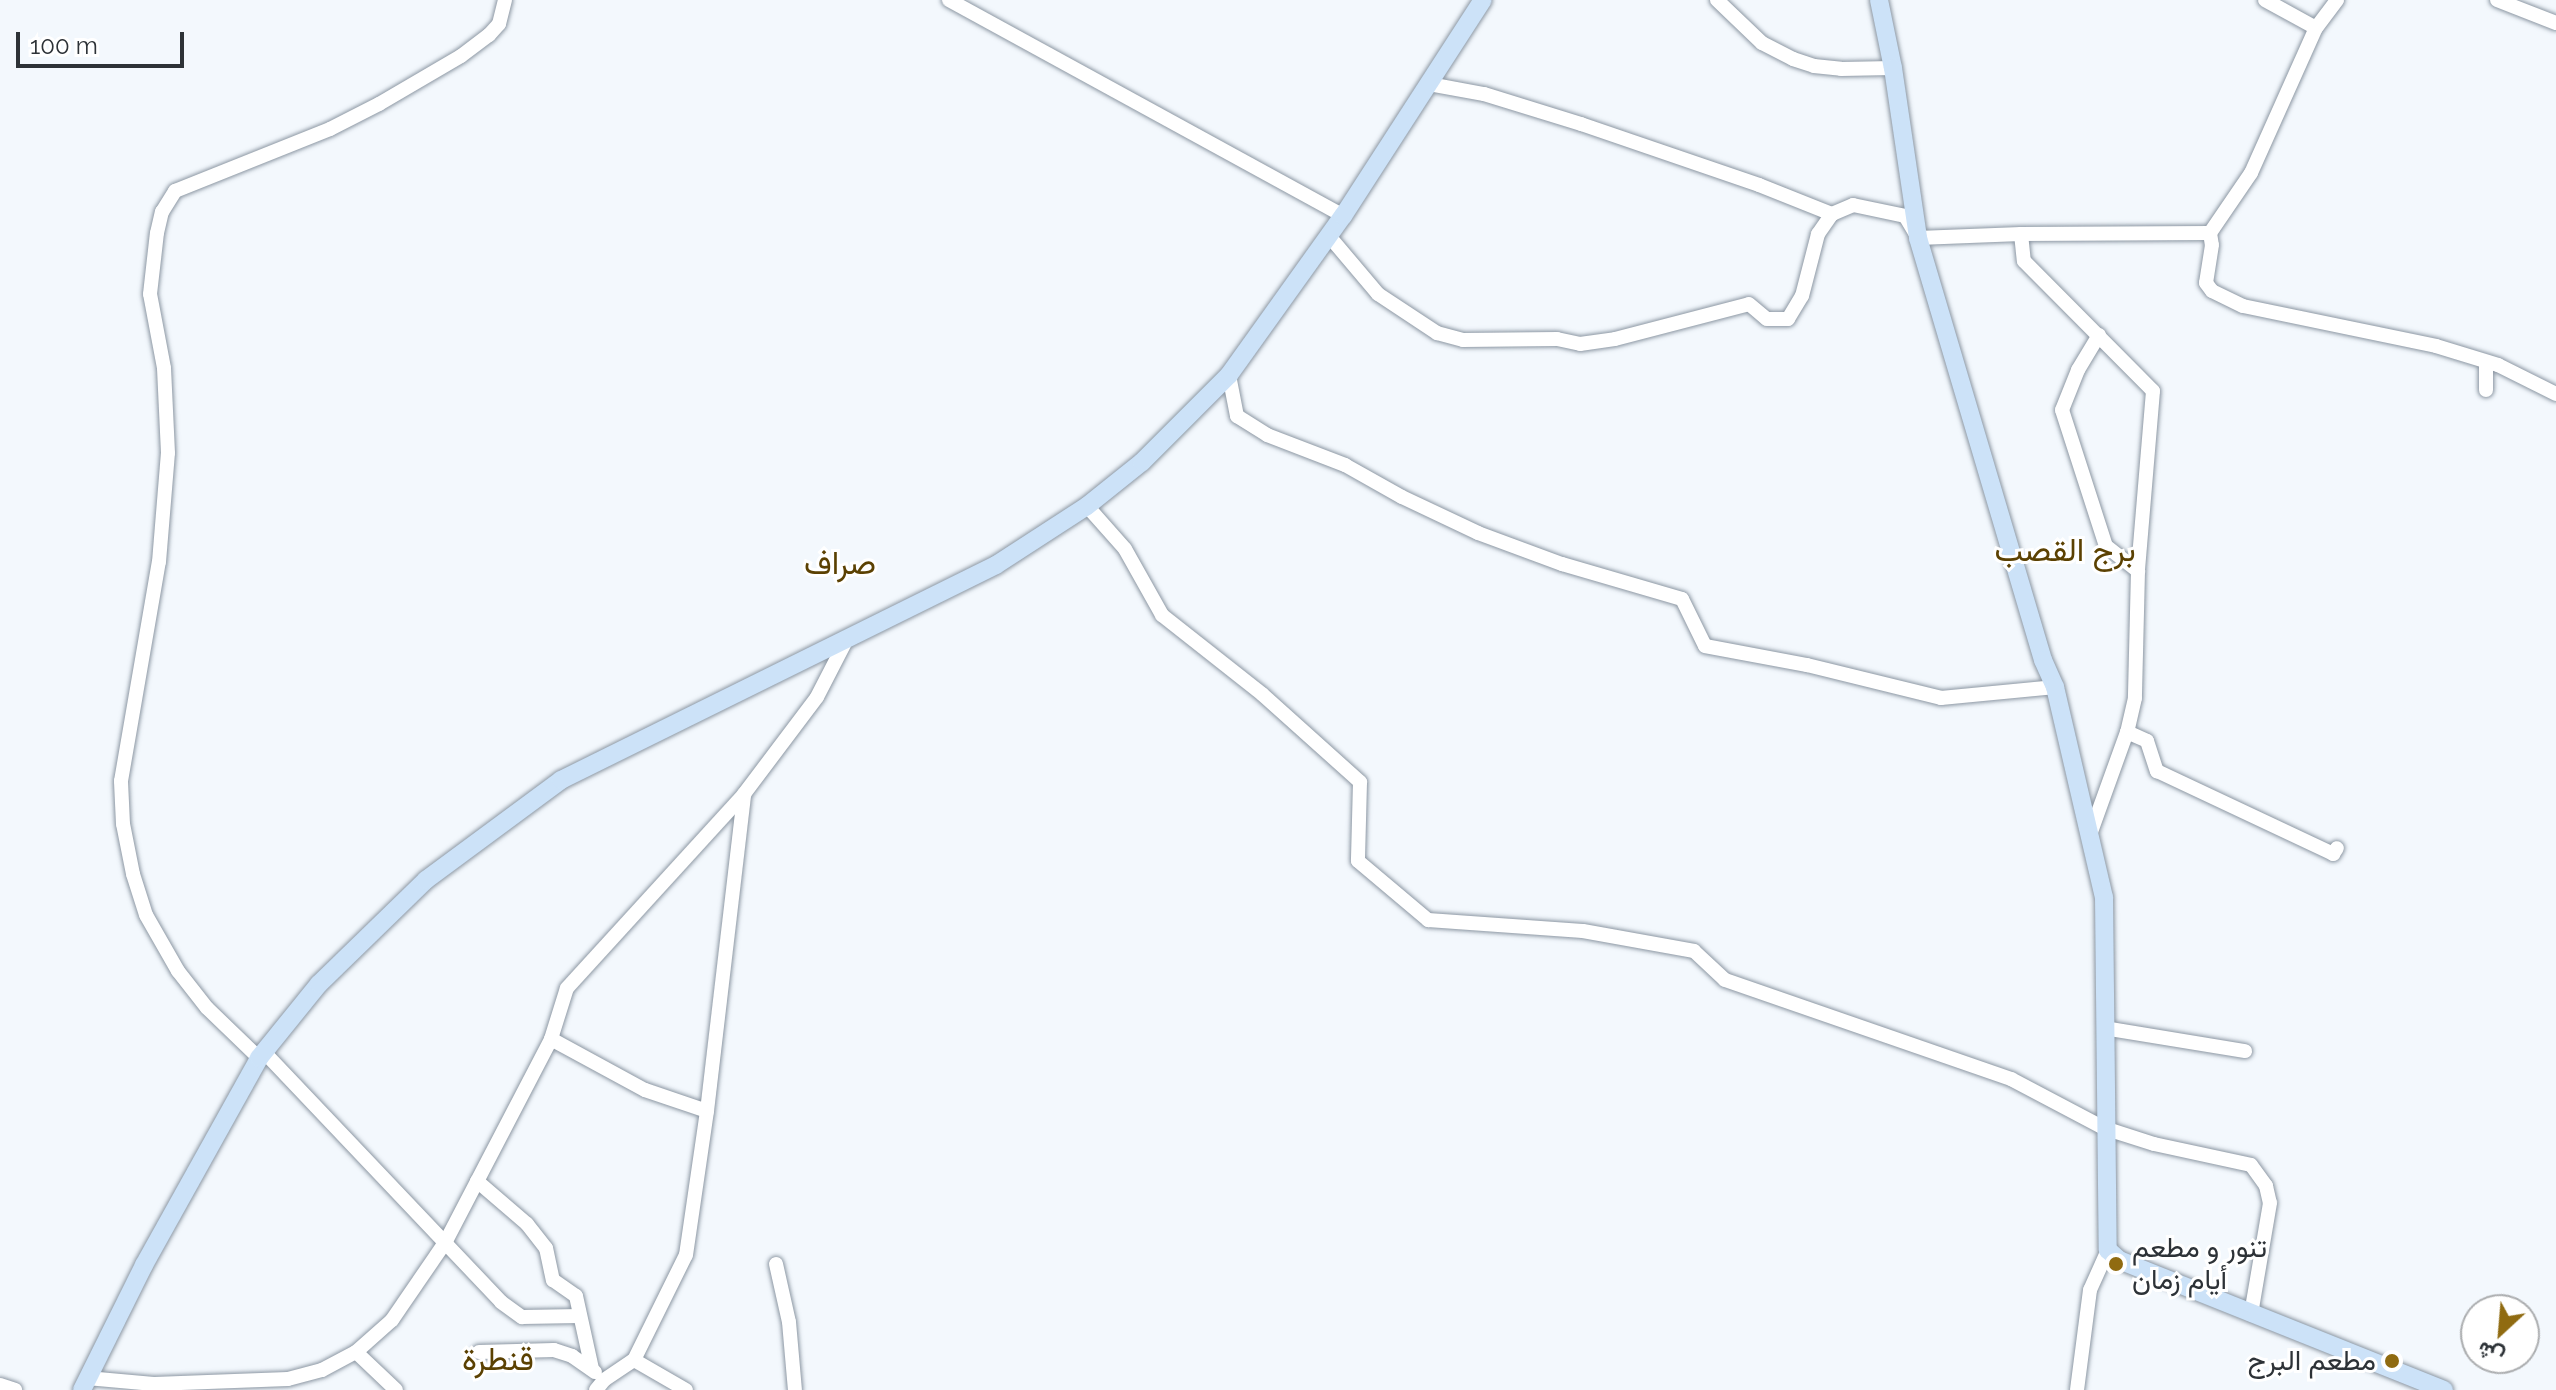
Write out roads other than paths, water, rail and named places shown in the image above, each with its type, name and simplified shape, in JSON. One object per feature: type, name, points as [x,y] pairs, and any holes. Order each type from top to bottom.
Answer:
[{"type":"main road","points":[[84,1384],[144,1265],[262,1055],[319,984],[426,880],[561,780],[996,565],[1087,506],[1142,462],[1229,375],[1343,216],[1483,0]]},
{"type":"main road","points":[[1879,0],[1893,68],[1918,238],[2034,631],[2055,687],[2091,832],[2104,901],[2104,1128],[2108,1250],[2119,1260],[2444,1390]]},
{"type":"street","points":[[505,0],[499,24],[461,56],[330,129],[175,191],[159,222],[150,294],[164,368],[168,453],[159,562],[121,781],[123,824],[133,874],[146,915],[172,960],[207,1008],[262,1055],[418,1217],[446,1241],[501,1302],[522,1317],[580,1316]]},
{"type":"street","points":[[949,0],[1343,216]]},
{"type":"street","points":[[1717,0],[1762,43],[1793,59],[1814,66],[1841,69],[1893,68]]},
{"type":"street","points":[[2265,0],[2316,28]]},
{"type":"street","points":[[2337,0],[2316,28],[2251,173],[2210,233],[2212,245],[2206,283],[2212,291],[2243,306],[2436,346],[2486,362],[2556,394]]},
{"type":"street","points":[[2497,0],[2556,23]]},
{"type":"street","points":[[1429,84],[1484,94],[1581,124],[1759,185],[1832,214]]},
{"type":"street","points":[[1329,236],[1378,294],[1437,333],[1463,340],[1557,339],[1580,344],[1615,339],[1749,304],[1767,319],[1788,319],[1802,296],[1818,234],[1832,214],[1853,205],[1905,216],[1918,238],[2210,233]]},
{"type":"street","points":[[2021,234],[2024,261],[2153,391],[2138,571],[2135,698],[2127,732],[2091,832]]},
{"type":"street","points":[[2099,335],[2078,370],[2062,410],[2106,546],[2138,571]]},
{"type":"street","points":[[2486,362],[2486,390]]},
{"type":"street","points":[[1229,375],[1237,416],[1267,435],[1345,465],[1402,497],[1478,533],[1562,564],[1682,599],[1705,646],[1807,665],[1941,698],[2055,687]]},
{"type":"street","points":[[1087,506],[1125,549],[1162,615],[1262,694],[1360,782],[1358,861],[1428,920],[1583,931],[1694,951],[1725,980],[2011,1079],[2104,1128],[2154,1144],[2251,1165],[2266,1186],[2270,1203],[2251,1314]]},
{"type":"street","points":[[84,1384],[285,1384],[322,1370],[356,1352],[392,1320],[446,1241],[551,1039],[567,988],[744,794],[817,697],[848,636]]},
{"type":"street","points":[[2127,732],[2147,741],[2157,771],[2333,854],[2337,848]]},
{"type":"street","points":[[477,1181],[527,1224],[546,1248],[553,1280],[576,1296],[592,1369],[600,1385],[634,1360],[686,1255],[707,1111],[744,794]]},
{"type":"street","points":[[2104,1028],[2245,1051]]},
{"type":"street","points":[[551,1039],[645,1090],[707,1111]]},
{"type":"street","points":[[2077,1390],[2090,1290],[2108,1250]]},
{"type":"street","points":[[776,1264],[789,1322],[795,1390]]},
{"type":"street","points":[[479,1352],[554,1350],[572,1356],[592,1369]]},
{"type":"street","points":[[356,1352],[396,1390]]},
{"type":"street","points":[[634,1360],[686,1390]]},
{"type":"street","points":[[0,1385],[15,1390]]},
{"type":"place","name":"تنور و مطعم أيام زمان","points":[[2116,1264]]},
{"type":"place","name":"مطعم البرج","points":[[2392,1361]]},
{"type":"district","name":"برج القصب","points":[[2065,550]]},
{"type":"district","name":"صراف","points":[[840,563]]},
{"type":"district","name":"قنطرة","points":[[498,1359]]}]
